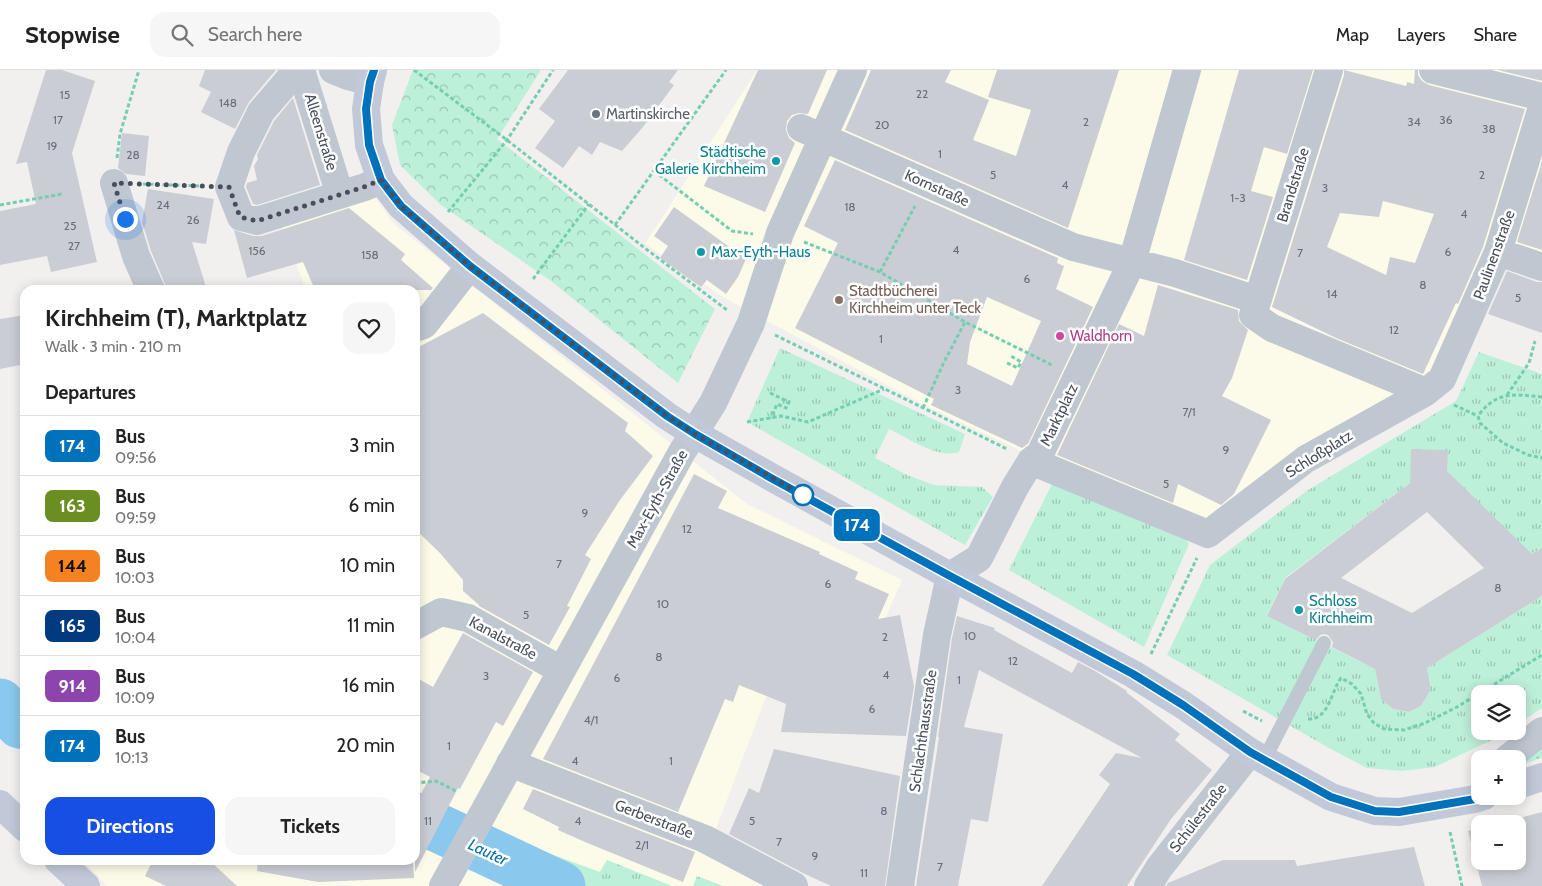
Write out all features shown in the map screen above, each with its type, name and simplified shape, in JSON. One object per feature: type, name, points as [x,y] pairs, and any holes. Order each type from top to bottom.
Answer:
[{"type":"street","name":"Alleenstraße","points":[[229,187],[241,152],[261,112],[297,70]]},
{"type":"street","name":"Alleenstraße","points":[[301,70],[340,195]]},
{"type":"street","points":[[333,70],[348,76],[372,76],[366,109],[369,145],[381,180],[401,206],[470,266],[667,416],[695,434],[950,576],[1133,674],[1183,705],[1257,756],[1331,797],[1375,811],[1399,812],[1471,798]]},
{"type":"street","name":"Max-Eyth-Straße","points":[[443,886],[682,452],[713,403],[751,323],[812,133],[853,70]]},
{"type":"street","name":"Marktplatz","points":[[950,576],[979,558],[1015,487],[1032,461],[1040,454],[1132,262],[1187,70]]},
{"type":"street","name":"Brandstraße","points":[[1257,300],[1329,70]]},
{"type":"street","points":[[1433,70],[1542,97]]},
{"type":"street","name":"Paulinenstraße","points":[[1426,392],[1442,379],[1498,252],[1542,108]]},
{"type":"street","name":"Kornstraße","points":[[812,133],[1073,247],[1132,262]]},
{"type":"street","points":[[229,187],[240,217],[257,221],[381,180]]},
{"type":"street","points":[[114,183],[136,256],[149,285]]},
{"type":"street","points":[[1498,252],[1542,267]]},
{"type":"street","points":[[1132,262],[1174,273],[1257,300],[1253,315],[1272,328],[1426,392]]},
{"type":"street","points":[[420,326],[424,325],[470,266]]},
{"type":"street","name":"Schloßplatz","points":[[1208,534],[1306,458],[1426,392]]},
{"type":"street","points":[[1032,461],[1208,534]]},
{"type":"street","name":"Schlachthausstraße","points":[[900,886],[937,635],[950,576]]},
{"type":"street","name":"Kanalstraße","points":[[420,623],[441,612],[468,618],[561,670]]},
{"type":"street","points":[[1518,750],[1542,731]]},
{"type":"street","name":"Schülestraße","points":[[1148,886],[1159,868],[1257,756]]},
{"type":"street","name":"Gerberstraße","points":[[510,763],[705,839],[794,886]]},
{"type":"street","points":[[1526,782],[1542,777]]},
{"type":"street","points":[[0,804],[20,823]]},
{"type":"street","points":[[63,865],[86,886]]},
{"type":"lane","points":[[1257,756],[1324,643]]},
{"type":"path","points":[[139,70],[120,134],[114,183],[229,187]]},
{"type":"path","points":[[414,70],[725,309],[1032,461]]},
{"type":"path","points":[[432,232],[507,140],[553,70]]},
{"type":"path","points":[[615,225],[726,70]]},
{"type":"path","points":[[654,171],[732,231],[758,235],[780,233],[880,272],[965,322],[1077,377]]},
{"type":"path","points":[[880,272],[928,184]]},
{"type":"path","points":[[0,205],[62,194]]},
{"type":"path","points":[[516,301],[588,204]]},
{"type":"path","points":[[923,408],[965,322]]},
{"type":"path","points":[[1507,395],[1529,363],[1535,341]]},
{"type":"path","points":[[1007,363],[1018,368],[1021,362],[1011,356]]},
{"type":"path","points":[[747,422],[781,416],[808,422],[884,389]]},
{"type":"path","points":[[770,392],[789,402],[786,408],[777,404],[771,418]]},
{"type":"path","points":[[1542,397],[1501,396],[1485,406],[1478,416],[1480,424],[1503,443],[1528,455],[1542,458]]},
{"type":"path","points":[[1150,657],[1208,534]]},
{"type":"path","points":[[1309,720],[1315,719],[1328,708],[1337,683],[1341,678],[1352,684],[1361,694],[1367,714],[1374,723],[1384,728],[1404,730],[1425,723],[1457,707],[1542,655]]},
{"type":"path","points":[[420,783],[436,781],[458,792]]},
{"type":"path","points":[[1444,804],[1462,886]]},
{"type":"shaded area","points":[[757,70],[1542,70],[1542,260],[1494,243],[1433,378],[1209,526],[1030,455],[930,408],[726,299],[645,244]]},
{"type":"shaded area","points":[[360,176],[393,223],[747,504],[902,580],[855,687],[775,673],[706,855],[774,886],[107,886],[88,865],[420,865],[420,285],[304,285],[276,210]]},
{"type":"green space","points":[[413,70],[541,70],[497,139],[715,309],[678,383],[551,281],[441,205],[400,165],[392,125]]},
{"type":"green space","points":[[780,348],[965,434],[959,452],[941,453],[889,429],[875,458],[907,475],[934,485],[982,487],[993,497],[965,545],[747,422]]},
{"type":"green space","points":[[1479,352],[1542,374],[1542,548],[1531,554],[1410,483],[1285,578],[1267,615],[1375,669],[1381,699],[1393,709],[1409,712],[1421,706],[1431,689],[1427,668],[1542,596],[1542,708],[1526,719],[1526,685],[1471,685],[1471,740],[1492,740],[1435,767],[1402,771],[1367,768],[1167,655],[1210,565],[1308,490],[1456,401]]},
{"type":"green space","points":[[1055,478],[1181,534],[1189,544],[1144,647],[1009,570]]},
{"type":"green space","points":[[1542,741],[1542,758],[1526,763],[1526,758]]},
{"type":"green space","points":[[518,842],[600,872],[607,860],[672,886],[537,886],[501,873]]},
{"type":"green space","points":[[697,876],[723,886],[693,886]]},
{"type":"building","points":[[46,70],[62,70],[95,81],[72,153],[97,262],[51,272],[47,256],[0,265],[0,211],[36,204],[27,162],[16,164]]},
{"type":"building","points":[[205,70],[276,70],[249,102],[235,129],[201,112],[211,92],[199,86]]},
{"type":"building","name":"Martinskirche","points":[[568,70],[678,70],[669,82],[674,85],[643,127],[622,151],[600,142],[592,155],[579,146],[563,168],[535,148],[555,121],[539,109]]},
{"type":"building","points":[[758,70],[827,70],[808,114],[799,113],[792,115],[787,121],[786,130],[789,138],[795,143],[765,212],[704,186]]},
{"type":"building","points":[[871,70],[951,70],[945,82],[989,100],[973,140],[1016,156],[1031,110],[988,97],[997,70],[1119,70],[1068,228],[845,130]]},
{"type":"building","points":[[1239,70],[1313,70],[1287,154],[1264,147],[1251,191],[1273,197],[1247,280],[1184,260]]},
{"type":"building","points":[[1344,70],[1406,86],[1407,82],[1414,84],[1415,70],[1418,70],[1418,75],[1422,81],[1429,85],[1525,109],[1483,247],[1458,304],[1456,303],[1423,374],[1336,338],[1272,307]],"holes":[[[1383,201],[1434,214],[1415,263],[1390,257],[1386,275],[1327,247],[1340,213],[1379,217]]]},
{"type":"building","points":[[1498,70],[1542,70],[1542,81]]},
{"type":"building","points":[[293,98],[320,185],[257,205],[253,204],[246,187],[247,183],[257,180],[254,166],[258,159],[257,155],[274,121]]},
{"type":"building","points":[[122,133],[149,136],[145,176],[126,174],[118,168]]},
{"type":"building","points":[[835,160],[1058,258],[1057,263],[1064,266],[1056,289],[1093,307],[1028,444],[1022,448],[931,405],[934,399],[795,328],[838,243],[804,226]],"holes":[[[987,297],[1041,321],[1012,386],[967,364],[970,342]]]},
{"type":"building","points":[[1542,161],[1542,250],[1517,242]]},
{"type":"building","points":[[148,189],[214,199],[206,244],[192,242],[205,285],[165,285],[151,251],[142,222]]},
{"type":"building","name":"Max-Eyth-Haus","points":[[674,207],[746,259],[738,277],[726,294],[707,280],[701,287],[660,258],[668,246],[654,236]]},
{"type":"building","points":[[349,208],[405,254],[401,260],[433,288],[431,290],[420,290],[420,285],[313,285],[303,262],[247,278],[234,230],[253,236],[262,236]]},
{"type":"building","points":[[1507,271],[1542,282],[1542,333],[1488,314]]},
{"type":"building","points":[[1158,285],[1238,310],[1239,321],[1248,330],[1232,378],[1222,396],[1271,420],[1234,494],[1221,505],[1178,484],[1173,503],[1057,455],[1119,324],[1144,336]]},
{"type":"building","points":[[483,313],[628,423],[625,431],[653,456],[620,500],[585,555],[591,559],[567,606],[570,607],[549,645],[479,606],[463,591],[463,580],[439,552],[420,534],[420,346]]},
{"type":"building","points":[[20,316],[20,365],[0,369],[0,319]]},
{"type":"building","points":[[1411,449],[1448,450],[1447,471],[1532,554],[1542,548],[1542,596],[1427,668],[1431,689],[1421,706],[1409,712],[1393,709],[1381,699],[1375,669],[1332,647],[1333,642],[1328,635],[1320,635],[1316,640],[1267,616],[1285,579],[1410,483]],"holes":[[[1427,512],[1484,568],[1412,613],[1341,578]]]},
{"type":"building","points":[[694,474],[727,491],[718,508],[820,552],[819,554],[858,572],[855,579],[889,594],[878,619],[900,615],[914,686],[906,736],[781,732],[786,704],[739,685],[733,702],[725,699],[678,812],[543,759]]},
{"type":"building","points":[[957,616],[995,628],[994,630],[1072,673],[1078,662],[1095,671],[1127,691],[1180,734],[1175,740],[1212,770],[1171,819],[1127,886],[1042,886],[1110,784],[1099,775],[1116,753],[1142,758],[979,670],[964,727],[1003,734],[988,822],[971,819],[958,886],[916,886],[952,638]]},
{"type":"building","points":[[463,633],[533,672],[503,726],[496,722],[460,789],[458,788],[420,862],[420,796],[430,777],[420,772],[420,680],[433,687]]},
{"type":"building","points":[[774,749],[900,776],[885,886],[831,886],[729,834],[749,788],[759,793]]},
{"type":"building","points":[[533,789],[695,852],[683,882],[558,830],[559,827],[523,809]]},
{"type":"building","points":[[1542,812],[1542,886],[1482,886],[1478,870],[1526,870],[1526,816]]},
{"type":"building","points":[[1471,830],[1471,843],[1468,831]]},
{"type":"building","points":[[1414,847],[1425,886],[1166,886],[1168,883],[1223,860],[1295,860],[1297,866]]},
{"type":"building","points":[[150,865],[214,865],[237,886],[166,886],[145,876]]},
{"type":"building","points":[[258,865],[413,865],[414,878],[318,882],[257,871]]},
{"type":"waterway","name":"Lauter","points":[[0,703],[20,724]]},
{"type":"waterway","name":"Lauter","points":[[420,819],[561,886]]},
{"type":"bus line","name":"174","points":[[374,70],[370,82],[366,109],[369,145],[381,180],[401,206],[470,266],[667,416],[771,478],[1133,674],[1183,705],[1250,752],[1331,797],[1375,811],[1399,812],[1471,800]]},
{"type":"place","name":"Martinskirche","points":[[596,114]]},
{"type":"place","name":"Städtische Galerie Kirchheim","points":[[776,161]]},
{"type":"place","name":"Max-Eyth-Haus","points":[[701,252]]},
{"type":"place","name":"Stadtbücherei Kirchheim unter Teck","points":[[839,300]]},
{"type":"place","name":"Waldhorn","points":[[1060,336]]},
{"type":"place","name":"Schloss Kirchheim","points":[[1299,610]]},
{"type":"route","points":[[125,219],[114,183],[229,187],[240,217],[257,221],[381,180],[401,206],[470,266],[667,416],[695,434],[803,495]]}]
